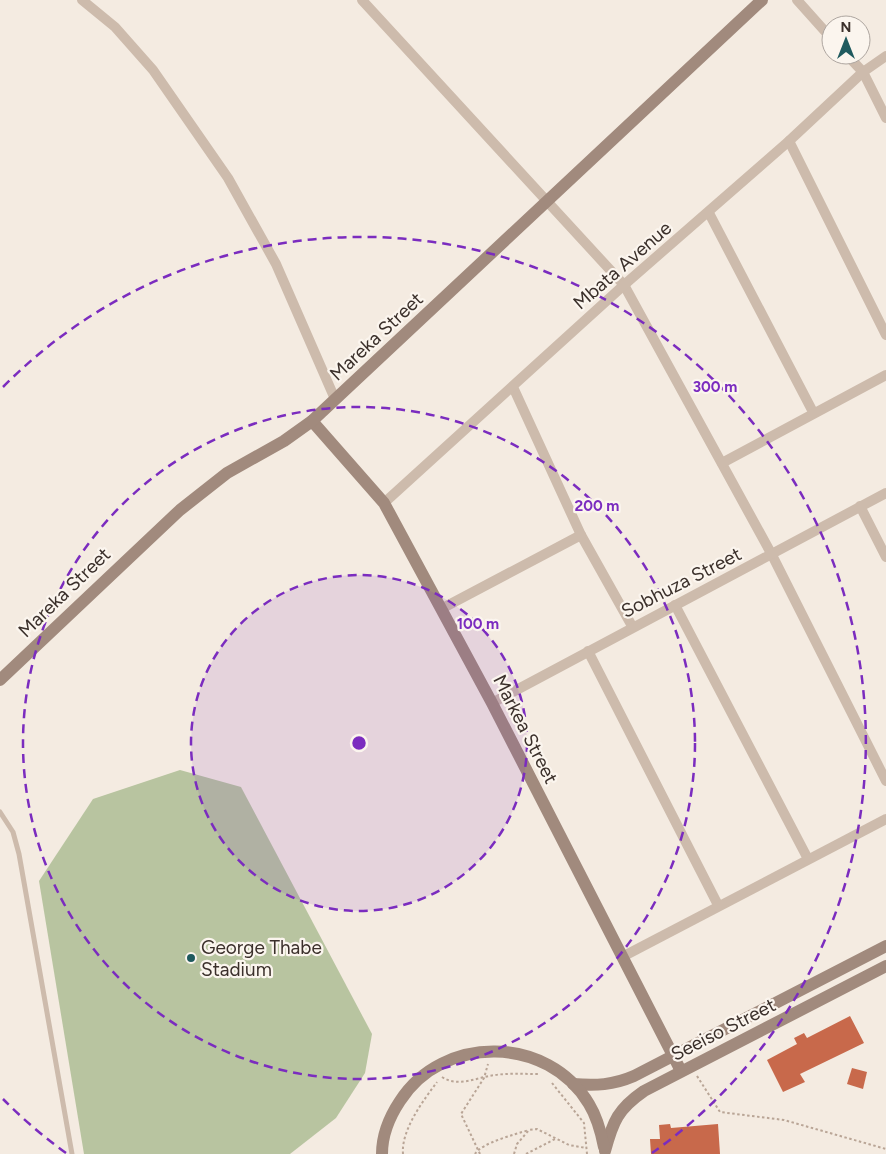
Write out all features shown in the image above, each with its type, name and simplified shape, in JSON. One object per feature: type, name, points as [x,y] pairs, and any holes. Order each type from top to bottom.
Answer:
[{"type":"street","points":[[82,0],[115,28],[153,70],[228,178],[276,264],[335,399]]},
{"type":"street","points":[[362,0],[624,284],[772,555],[886,781]]},
{"type":"street","name":"Mareka Street","points":[[0,680],[180,510],[227,473],[284,441],[312,421],[762,0]]},
{"type":"street","points":[[797,0],[821,27]]},
{"type":"street","name":"Mbata Avenue","points":[[384,503],[624,284],[789,141],[862,72],[886,56]]},
{"type":"street","points":[[856,65],[862,72],[886,118]]},
{"type":"street","points":[[789,141],[886,336]]},
{"type":"street","points":[[709,212],[813,412]]},
{"type":"street","points":[[722,463],[813,412],[886,375]]},
{"type":"street","points":[[513,387],[581,535],[632,626]]},
{"type":"street","name":"Markea Street","points":[[312,421],[384,503],[492,702],[681,1072]]},
{"type":"street","name":"Sobhuza Street","points":[[492,702],[632,626],[772,555],[886,493]]},
{"type":"street","points":[[860,506],[886,557]]},
{"type":"street","points":[[441,609],[581,535]]},
{"type":"street","points":[[675,605],[808,859]]},
{"type":"street","points":[[588,651],[718,905]]},
{"type":"street","points":[[622,957],[718,905],[886,819]]},
{"type":"street","name":"Seeiso Street","points":[[573,1084],[598,1086],[617,1083],[673,1057],[886,946]]},
{"type":"street","name":"Seeiso Street","points":[[605,1152],[612,1125],[618,1114],[630,1101],[681,1072],[886,966]]},
{"type":"street","points":[[382,1154],[386,1129],[394,1110],[405,1092],[419,1078],[436,1066],[464,1054],[493,1050],[523,1054],[550,1065],[573,1084],[589,1104],[596,1119],[605,1152]]},
{"type":"lane","points":[[0,812],[13,832],[19,854],[72,1154]]},
{"type":"path","points":[[480,1154],[461,1114],[484,1078],[493,1050]]},
{"type":"path","points":[[403,1154],[402,1144],[408,1129],[442,1076],[448,1081],[464,1082],[515,1073],[545,1076]]},
{"type":"path","points":[[696,1074],[720,1112],[784,1120],[886,1149]]},
{"type":"path","points":[[552,1083],[584,1123],[587,1154]]},
{"type":"path","points":[[475,1154],[477,1150],[529,1130],[537,1129],[569,1145],[587,1148]]},
{"type":"path","points":[[514,1154],[518,1144],[529,1130]]},
{"type":"path","points":[[526,1154],[556,1138]]},
{"type":"green space","name":"George Thabe Stadium","points":[[180,770],[241,787],[372,1034],[365,1073],[336,1118],[290,1154],[84,1154],[39,881],[93,799]]},
{"type":"building","points":[[850,1016],[864,1043],[800,1074],[805,1082],[783,1092],[767,1060],[797,1044],[794,1038],[804,1033],[807,1038]]},
{"type":"building","points":[[852,1068],[867,1072],[863,1089],[847,1084]]},
{"type":"building","points":[[670,1124],[671,1128],[718,1124],[720,1154],[651,1154],[650,1139],[660,1139],[659,1125]]},
{"type":"place","name":"George Thabe Stadium","points":[[191,958]]}]
